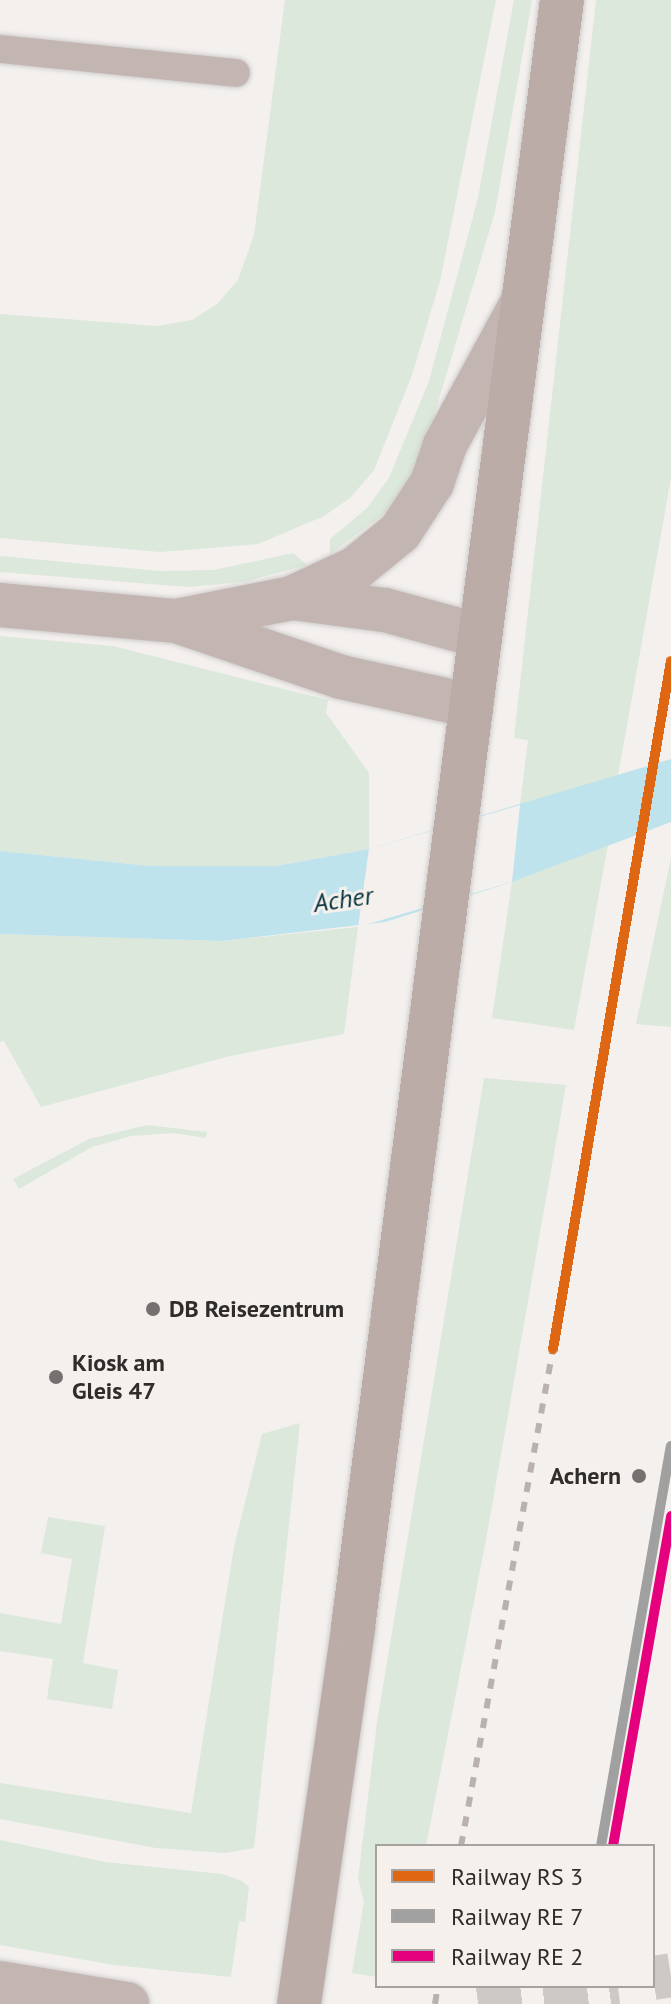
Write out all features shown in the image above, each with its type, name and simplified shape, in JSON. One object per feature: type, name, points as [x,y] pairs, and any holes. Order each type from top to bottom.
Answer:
[{"type":"main road","points":[[299,2004],[310,1951],[477,635],[562,0]]},
{"type":"street","points":[[176,621],[292,598],[356,568],[400,532],[432,483],[445,445],[522,303]]},
{"type":"street","points":[[292,598],[385,610],[477,635]]},
{"type":"street","points":[[0,605],[176,621],[341,677],[468,705]]},
{"type":"street","points":[[0,1983],[127,2004]]},
{"type":"lane","points":[[0,49],[236,73]]},
{"type":"green space","points":[[285,0],[496,0],[440,281],[412,375],[374,470],[350,498],[324,516],[258,544],[160,552],[0,538],[0,314],[157,326],[192,320],[217,304],[238,280],[254,235]]},
{"type":"green space","points":[[514,0],[532,0],[495,212],[424,449],[393,507],[330,554],[330,539],[367,508],[389,478],[429,381],[478,198]]},
{"type":"green space","points":[[596,0],[671,0],[671,478],[618,776],[520,805],[528,740],[514,738]]},
{"type":"green space","points":[[293,553],[307,565],[244,582],[188,587],[0,572],[0,556],[160,571],[214,570]]},
{"type":"green space","points":[[0,636],[113,646],[328,700],[326,713],[369,773],[369,849],[276,866],[151,866],[0,851]]},
{"type":"green space","points":[[608,845],[574,1030],[492,1018],[512,882]]},
{"type":"green space","points":[[671,858],[671,1027],[636,1024]]},
{"type":"green space","points":[[358,927],[344,1034],[230,1056],[41,1107],[4,1041],[0,1042],[0,934],[222,941]]},
{"type":"green space","points":[[484,1078],[566,1085],[486,1540],[426,1844],[375,1844],[375,1977],[352,1973],[364,1901],[358,1879],[377,1723]]},
{"type":"green space","points":[[147,1125],[207,1132],[206,1138],[173,1133],[131,1136],[92,1147],[19,1189],[13,1179],[89,1139]]},
{"type":"green space","points":[[300,1423],[254,1848],[224,1853],[156,1848],[0,1819],[0,1783],[191,1813],[234,1547],[262,1434]]},
{"type":"green space","points":[[48,1517],[105,1526],[83,1663],[118,1670],[112,1709],[47,1699],[53,1659],[0,1651],[0,1613],[61,1624],[72,1559],[41,1553]]},
{"type":"green space","points":[[0,1840],[105,1862],[222,1874],[242,1881],[249,1887],[245,1922],[239,1921],[231,1977],[114,1965],[0,1945]]},
{"type":"water","name":"Acher","points":[[671,759],[671,822],[512,882],[385,922],[222,941],[0,934],[0,851],[151,866],[276,866],[369,849]]},
{"type":"pier","points":[[520,805],[512,882],[358,927],[369,849]]},
{"type":"tunnel","points":[[655,1978],[671,1975]]},
{"type":"tunnel","points":[[478,2004],[602,1988]]},
{"type":"railway","points":[[461,1844],[553,1349]]},
{"type":"railway","points":[[435,2004],[438,1988]]},
{"type":"transit line","points":[[553,1349],[671,661]]},
{"type":"transit line","points":[[601,1844],[671,1446]]},
{"type":"transit line","points":[[613,1844],[671,1516]]},
{"type":"place","name":"DB Reisezentrum","points":[[153,1309]]},
{"type":"place","name":"Kiosk am Gleis 47","points":[[56,1377]]},
{"type":"place","name":"Achern","points":[[639,1476]]}]
